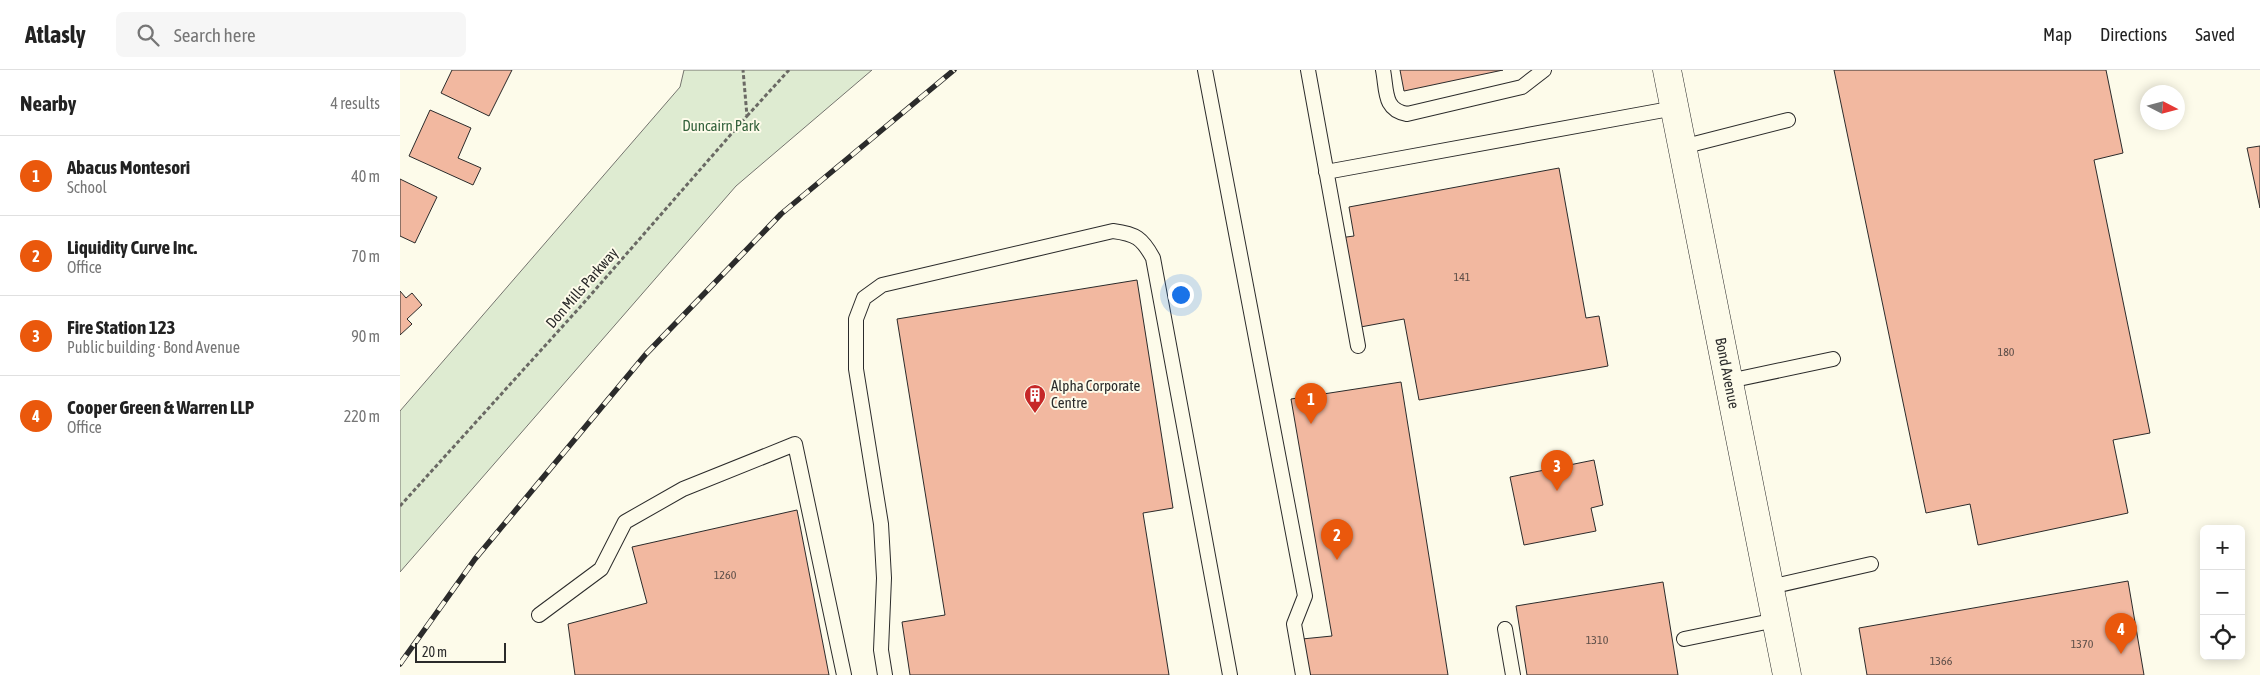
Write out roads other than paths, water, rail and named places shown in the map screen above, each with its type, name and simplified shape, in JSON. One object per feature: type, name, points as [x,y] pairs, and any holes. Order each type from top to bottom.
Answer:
[{"type":"street","name":"Bond Avenue","points":[[1667,70],[1788,675]]},
{"type":"lane","points":[[1205,70],[1305,596],[1294,624],[1303,675]]},
{"type":"lane","points":[[1308,70],[1358,346]]},
{"type":"lane","points":[[1383,70],[1390,106],[1396,112],[1407,114],[1522,87],[1544,70]]},
{"type":"lane","points":[[1326,172],[1675,108]]},
{"type":"lane","points":[[1682,147],[1788,120]]},
{"type":"lane","points":[[885,675],[881,650],[884,578],[881,524],[856,368],[856,318],[864,298],[882,284],[1113,231],[1130,233],[1145,242],[1153,258],[1230,675]]},
{"type":"lane","points":[[1729,381],[1833,359]]},
{"type":"lane","points":[[539,615],[601,569],[625,522],[683,489],[795,444],[844,675]]},
{"type":"lane","points":[[1770,586],[1871,564]]},
{"type":"lane","points":[[1684,639],[1776,620]]},
{"type":"lane","points":[[1505,629],[1514,675]]},
{"type":"railway","points":[[400,664],[475,559],[646,354],[781,214],[954,70]]},
{"type":"place","name":"Alpha Corporate Centre","points":[[1035,414]]},
{"type":"place","name":"Abacus Montesori","points":[[1311,424]]},
{"type":"place","name":"Fire Station 123","points":[[1557,491]]},
{"type":"place","name":"Liquidity Curve Inc.","points":[[1337,560]]},
{"type":"place","name":"Cooper Green & Warren LLP","points":[[2121,654]]},
{"type":"park label","name":"Duncairn Park","points":[[721,126]]}]
